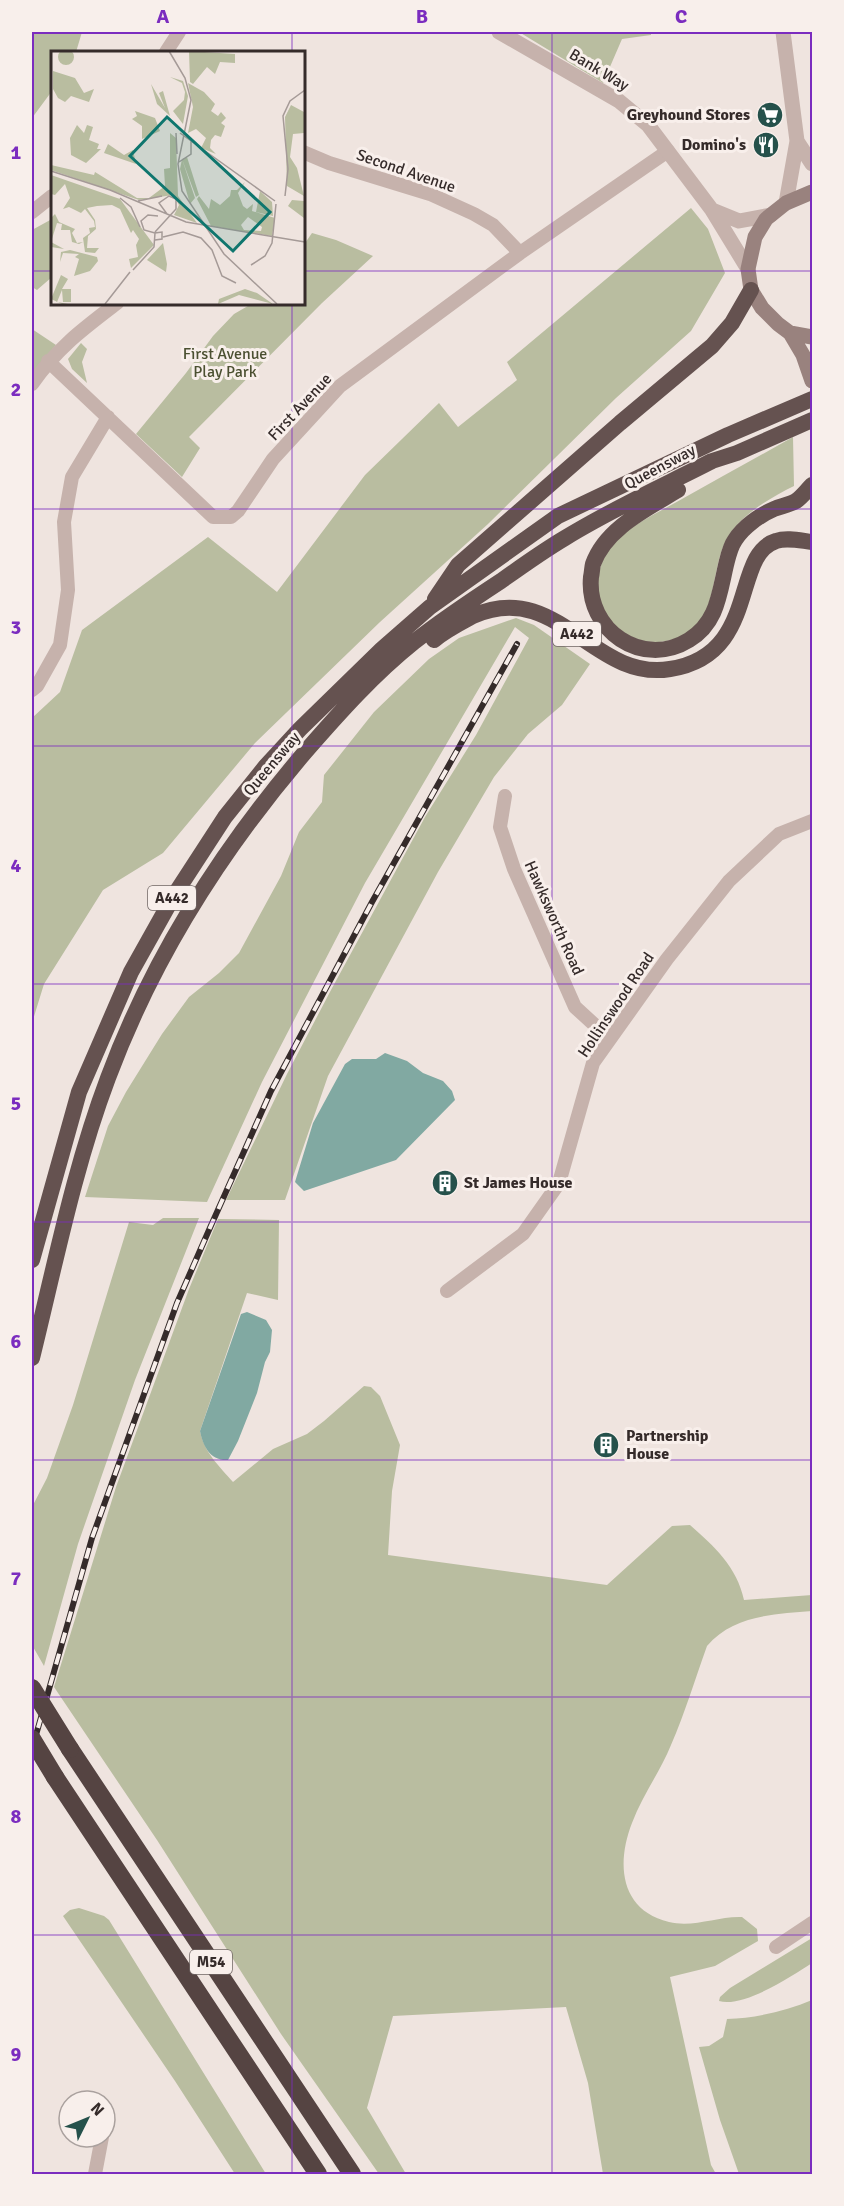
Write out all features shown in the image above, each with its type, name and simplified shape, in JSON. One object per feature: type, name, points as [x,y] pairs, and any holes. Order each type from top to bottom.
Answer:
[{"type":"highway","name":"A442","points":[[430,607],[458,565],[712,346],[732,323],[749,280]]},
{"type":"highway","name":"Queensway","points":[[32,1260],[79,1092],[131,972],[173,897],[225,817],[265,767],[357,673],[430,607],[558,516],[728,435],[813,399]]},
{"type":"highway","name":"Queensway","points":[[32,1358],[84,1147],[108,1077],[153,973],[189,909],[242,830],[278,783],[374,677],[446,618],[566,537],[712,461],[737,453],[813,420]]},
{"type":"highway","name":"A442","points":[[737,453],[639,514],[603,546],[593,565],[590,593],[597,614],[613,636],[629,644],[657,651],[675,648],[701,632],[716,608],[729,551],[735,540],[746,527],[771,510],[795,501],[813,485]]},
{"type":"highway","name":"A442","points":[[339,713],[364,699],[442,634],[482,612],[496,609],[514,607],[542,614],[616,661],[632,667],[668,670],[697,661],[712,651],[727,635],[736,619],[753,565],[769,544],[778,540],[813,543]]},
{"type":"highway","name":"M54","points":[[32,1688],[352,2175]]},
{"type":"highway","name":"M54","points":[[32,1739],[252,2078],[318,2175]]},
{"type":"main road","points":[[811,378],[803,355],[790,333],[762,308],[749,280],[755,237],[771,215],[786,202],[813,192]]},
{"type":"main road","points":[[790,333],[813,337]]},
{"type":"street","points":[[167,51],[179,32]]},
{"type":"street","name":"Bank Way","points":[[499,32],[618,101],[648,125],[712,210],[749,280]]},
{"type":"street","points":[[783,32],[797,141],[786,202]]},
{"type":"street","points":[[797,141],[813,164]]},
{"type":"street","name":"First Avenue","points":[[48,361],[213,517],[231,518],[273,459],[340,386],[520,253],[668,151]]},
{"type":"street","name":"Second Avenue","points":[[304,152],[329,163],[430,194],[474,214],[493,225],[520,253]]},
{"type":"street","points":[[32,212],[51,197]]},
{"type":"street","points":[[712,210],[739,222],[771,215]]},
{"type":"street","points":[[32,384],[48,361],[67,341],[116,304]]},
{"type":"street","points":[[32,690],[37,686],[60,645],[68,590],[64,522],[72,477],[108,417]]},
{"type":"street","name":"Hawksworth Road","points":[[505,796],[500,827],[514,869],[575,1007],[610,1039]]},
{"type":"street","name":"Hollinswood Road","points":[[447,1292],[523,1234],[558,1183],[593,1063],[667,958],[729,881],[779,834],[813,821]]},
{"type":"street","points":[[776,1947],[813,1923]]},
{"type":"street","points":[[95,2175],[100,2149]]},
{"type":"green space","points":[[32,32],[82,32],[76,51],[51,51],[51,92],[32,118]]},
{"type":"green space","points":[[519,32],[651,32],[651,35],[622,39],[603,83]]},
{"type":"green space","points":[[691,208],[708,229],[725,273],[691,331],[616,398],[488,524],[380,622],[255,743],[163,853],[103,890],[44,984],[32,1023],[32,718],[60,692],[82,630],[208,537],[277,592],[365,475],[439,403],[458,427],[517,380],[507,362]]},
{"type":"green space","points":[[51,220],[51,278],[37,290],[32,287],[32,230]]},
{"type":"green space","name":"First Avenue Play Park","points":[[312,233],[336,240],[373,256],[322,303],[189,437],[200,448],[182,477],[136,434],[213,336],[234,314],[251,304],[304,304],[304,245]]},
{"type":"green space","points":[[32,329],[56,345],[32,374]]},
{"type":"green space","points":[[81,343],[87,349],[82,362],[87,383],[72,369],[68,359]]},
{"type":"green space","points":[[793,437],[794,486],[750,513],[729,535],[723,547],[709,604],[695,627],[684,635],[665,641],[646,641],[629,636],[615,626],[605,612],[599,596],[598,577],[604,558],[613,542],[646,519]]},
{"type":"green space","points":[[516,618],[534,625],[590,664],[562,705],[528,734],[494,777],[438,872],[328,1076],[285,1200],[226,1200],[331,990],[425,817],[476,735],[529,638],[515,627],[365,883],[262,1082],[207,1202],[85,1197],[108,1126],[126,1092],[162,1034],[189,997],[219,973],[239,953],[281,876],[299,832],[322,802],[324,775],[374,712],[429,659],[459,638]]},
{"type":"green space","points":[[163,1218],[199,1218],[135,1380],[78,1544],[44,1666],[32,1645],[32,1507],[47,1478],[73,1405],[129,1222],[153,1225]]},
{"type":"green space","points":[[218,1219],[279,1220],[278,1300],[247,1293],[200,1431],[209,1452],[233,1482],[273,1449],[307,1434],[364,1386],[371,1387],[380,1396],[400,1445],[392,1491],[388,1555],[607,1585],[672,1526],[690,1525],[716,1549],[730,1567],[741,1588],[744,1600],[812,1595],[812,1611],[769,1615],[742,1622],[717,1636],[707,1646],[671,1745],[632,1823],[624,1854],[626,1883],[632,1896],[640,1907],[653,1916],[669,1922],[687,1924],[742,1917],[757,1929],[758,1941],[715,1966],[670,1977],[711,2165],[716,2174],[603,2174],[588,2083],[566,2007],[393,2016],[367,2108],[406,2174],[379,2174],[281,2034],[157,1840],[54,1687],[116,1487],[189,1289]]},
{"type":"green space","points":[[79,1908],[104,1916],[109,1920],[266,2174],[235,2174],[63,1916],[70,1910]]},
{"type":"green space","points":[[812,1938],[812,1963],[767,1990],[741,2000],[719,2001],[720,1997],[730,1988]]},
{"type":"green space","points":[[812,2000],[812,2174],[739,2174],[720,2120],[699,2047],[709,2046],[723,2037],[727,2019],[771,2013]]},
{"type":"water","points":[[385,1053],[407,1061],[423,1073],[443,1081],[452,1091],[455,1100],[396,1160],[304,1191],[295,1182],[313,1123],[345,1064],[352,1059],[376,1059]]},
{"type":"water","points":[[247,1312],[266,1320],[272,1330],[270,1352],[238,1441],[228,1460],[222,1460],[208,1452],[200,1431],[241,1314]]},
{"type":"railway","points":[[32,1749],[92,1538],[177,1303],[209,1230],[271,1091],[372,902],[517,644]]},
{"type":"place","name":"Greyhound Stores","points":[[770,115]]},
{"type":"place","name":"Domino's","points":[[766,145]]},
{"type":"place","name":"St James House","points":[[445,1183]]},
{"type":"place","name":"Partnership House","points":[[606,1445]]}]
